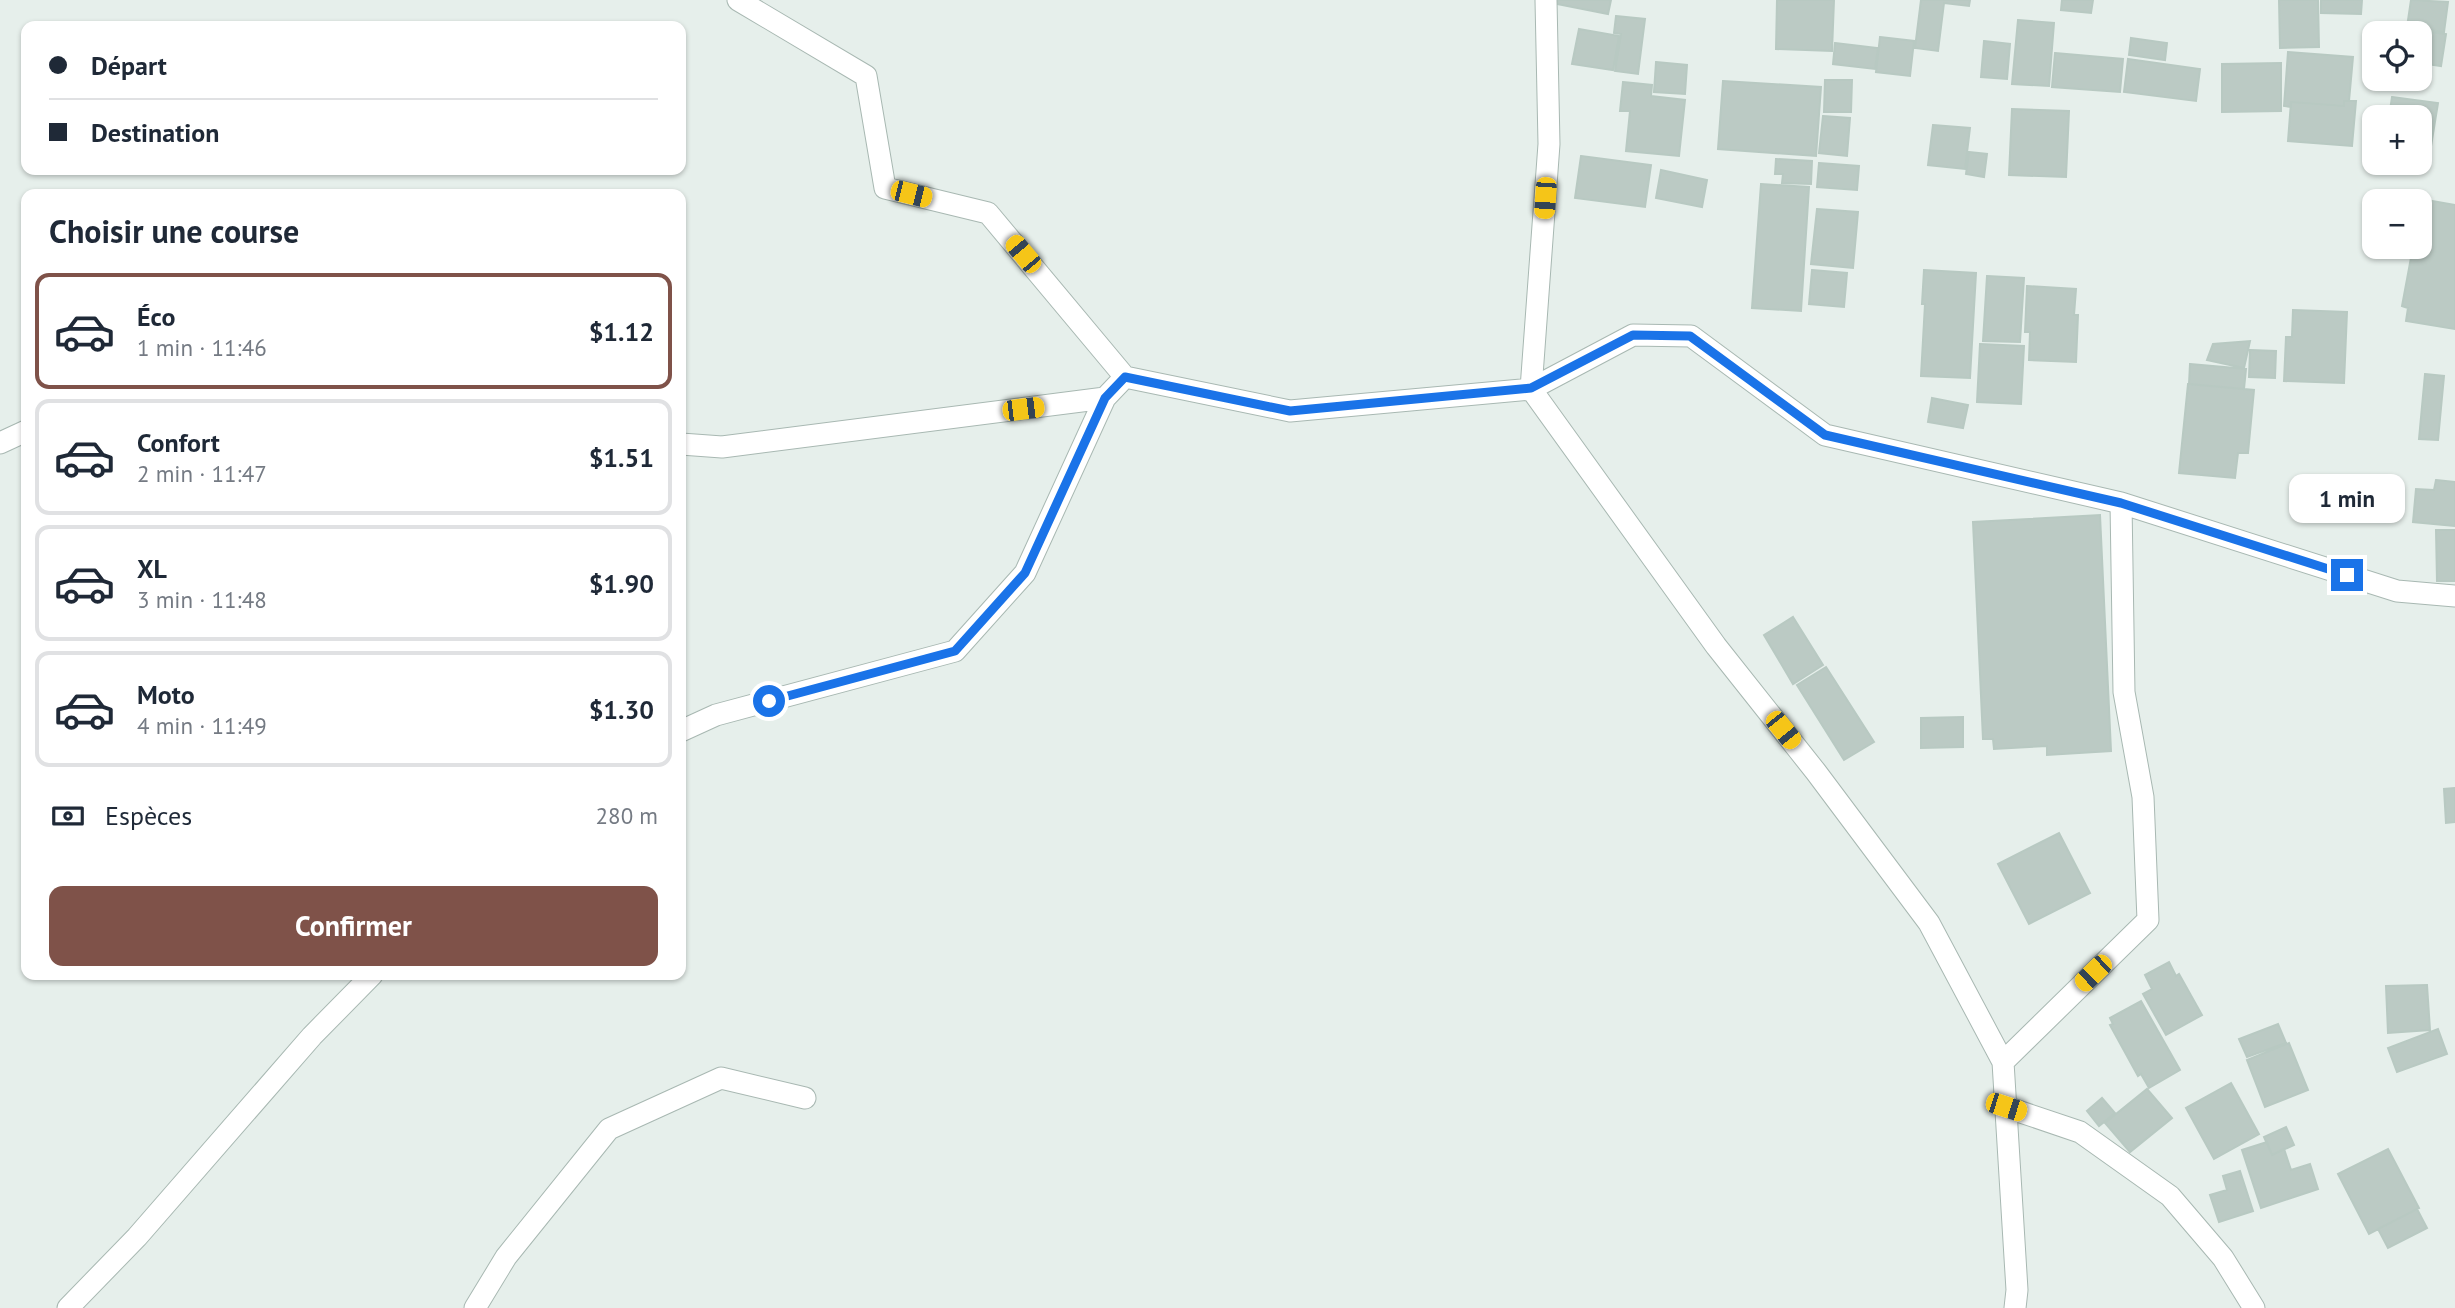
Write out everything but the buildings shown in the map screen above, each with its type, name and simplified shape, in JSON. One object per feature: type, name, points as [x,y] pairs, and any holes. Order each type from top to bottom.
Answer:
[{"type":"street","points":[[738,0],[866,76],[885,188],[988,213],[1125,377],[1290,411],[1531,388],[1633,335],[1690,336],[1825,435],[2121,503],[2397,591],[2455,596]]},
{"type":"street","points":[[1546,0],[1549,144],[1531,388],[1716,646],[1816,772],[1929,923],[2003,1062],[2017,1290],[2015,1308]]},
{"type":"street","points":[[686,729],[716,715],[955,651],[1025,573],[1105,398],[1125,377]]},
{"type":"street","points":[[686,444],[722,447],[1105,398]]},
{"type":"street","points":[[0,443],[21,433]]},
{"type":"street","points":[[2003,1062],[2148,920],[2143,797],[2124,692],[2121,503]]},
{"type":"street","points":[[68,1308],[137,1237],[313,1036],[367,980]]},
{"type":"street","points":[[475,1308],[506,1257],[609,1129],[721,1078],[805,1098]]},
{"type":"street","points":[[2006,1107],[2080,1132],[2170,1196],[2223,1258],[2254,1308]]},
{"type":"route","points":[[769,701],[955,651],[1025,573],[1105,398],[1125,377],[1290,411],[1531,388],[1633,335],[1690,336],[1825,435],[2121,503],[2347,575]]}]
